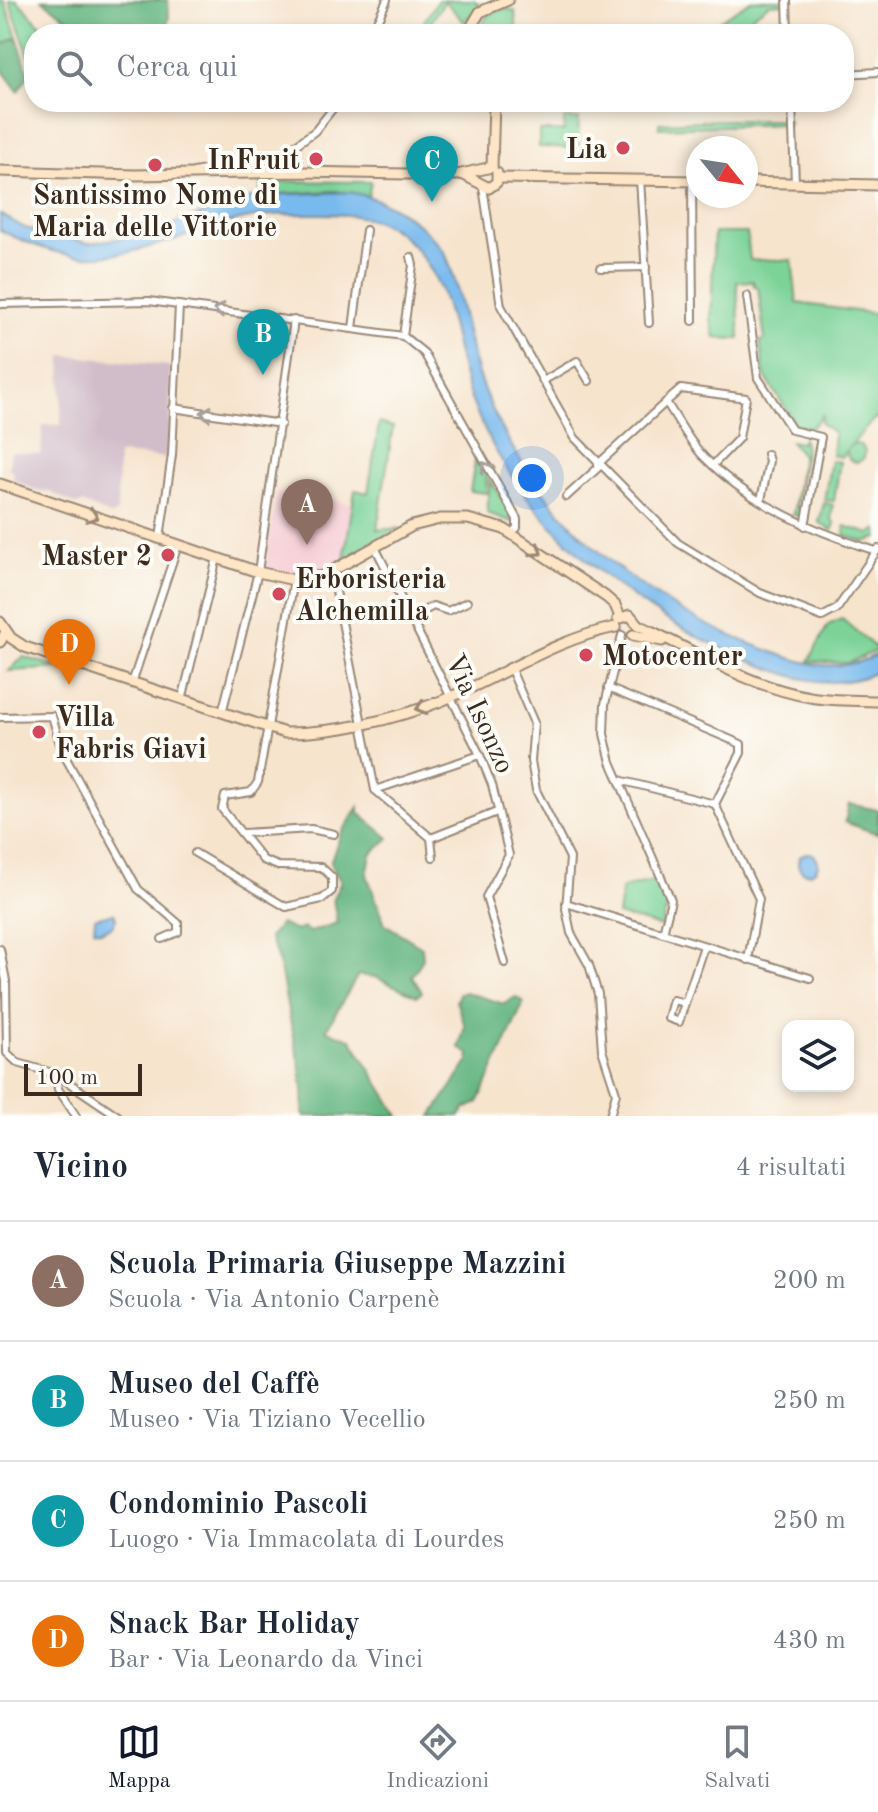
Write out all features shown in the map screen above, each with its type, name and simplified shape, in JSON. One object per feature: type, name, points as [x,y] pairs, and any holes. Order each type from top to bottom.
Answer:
[{"type":"street","points":[[376,24],[387,0]]},
{"type":"street","points":[[473,24],[480,12],[508,0]]},
{"type":"street","points":[[787,0],[788,24]]},
{"type":"street","points":[[854,73],[878,72]]},
{"type":"street","points":[[187,174],[219,165],[279,157],[315,131],[330,112]]},
{"type":"street","points":[[493,112],[491,171],[484,187],[501,306],[571,431],[599,465],[678,543],[760,593],[813,615],[826,616],[837,609],[877,550],[805,526],[761,500],[713,465],[666,402]]},
{"type":"street","points":[[493,118],[497,112]]},
{"type":"street","points":[[792,112],[795,183]]},
{"type":"street","points":[[0,168],[187,174],[464,175],[491,171],[535,177],[686,180]]},
{"type":"street","points":[[484,187],[491,171]]},
{"type":"street","points":[[464,175],[484,187]]},
{"type":"street","points":[[640,179],[649,323]]},
{"type":"street","points":[[758,182],[878,185]]},
{"type":"street","points":[[693,321],[695,208]]},
{"type":"street","points":[[353,328],[366,230]]},
{"type":"street","points":[[403,336],[413,265],[411,257]]},
{"type":"street","points":[[601,268],[646,267]]},
{"type":"street","points":[[747,296],[758,378],[792,430],[821,437],[805,526]]},
{"type":"street","points":[[0,304],[138,301],[403,336],[424,353],[517,519],[517,528],[511,533]]},
{"type":"street","points":[[160,538],[172,455],[179,305]]},
{"type":"street","points":[[222,715],[258,572],[294,320]]},
{"type":"street","points":[[543,381],[577,361],[589,381]]},
{"type":"street","points":[[566,497],[684,387],[746,398],[739,438],[713,465]]},
{"type":"street","points":[[173,408],[281,424]]},
{"type":"street","points":[[761,500],[769,461],[767,454]]},
{"type":"street","points":[[2,486],[258,572],[294,580],[332,571],[412,526],[440,519],[476,520],[511,533],[612,601],[626,628],[608,688],[604,734],[619,780],[671,900],[663,933]]},
{"type":"street","points":[[132,683],[178,545]]},
{"type":"street","name":"Via Isonzo","points":[[375,547],[480,755],[492,785],[509,859],[486,897],[505,963]]},
{"type":"street","points":[[182,700],[217,558]]},
{"type":"street","points":[[332,571],[375,790],[431,838],[433,857]]},
{"type":"street","points":[[195,853],[286,907],[329,895],[332,877],[326,870],[270,864],[254,853],[243,833],[223,812],[223,798],[227,794],[251,792],[257,786],[294,580]]},
{"type":"street","points":[[411,618],[433,606],[448,611],[467,602]]},
{"type":"street","points":[[0,622],[6,632],[25,647],[268,730],[302,733],[406,713],[451,697],[573,638],[626,628],[786,690],[844,700],[878,698]]},
{"type":"street","points":[[0,651],[0,642],[6,632]]},
{"type":"street","points":[[510,667],[534,723],[531,761],[536,790],[570,858],[566,903],[571,933],[589,965],[598,994],[602,1050],[616,1089],[610,1116]]},
{"type":"street","points":[[608,688],[741,744],[741,753],[715,804]]},
{"type":"street","points":[[0,717],[52,716],[62,751],[138,889],[180,926],[178,932],[162,939]]},
{"type":"street","points":[[375,790],[480,755]]},
{"type":"street","points":[[619,780],[715,804]]},
{"type":"street","points":[[715,804],[759,899],[748,960]]},
{"type":"street","points":[[431,838],[497,812]]},
{"type":"street","points":[[243,833],[311,829],[334,834]]},
{"type":"street","points":[[566,903],[810,978]]},
{"type":"street","points":[[685,1003],[704,946]]},
{"type":"street","points":[[0,949],[6,981],[7,1053],[13,1061],[56,1074],[118,1116]]},
{"type":"street","points":[[56,1074],[58,1089],[76,1116]]},
{"type":"shaded area","points":[[62,355],[170,366],[170,458],[118,454],[117,512],[112,516],[82,503],[77,505],[48,491],[35,490],[13,479],[14,471],[9,469],[11,452],[41,454],[43,425],[61,425]]},
{"type":"shaded area","points":[[299,490],[353,505],[344,559],[318,572],[291,576],[265,568],[276,493],[297,496]]},
{"type":"green space","points":[[0,0],[4,0],[17,37],[0,46]]},
{"type":"green space","points":[[9,0],[17,0],[40,24],[24,24],[24,42]]},
{"type":"green space","points":[[42,0],[168,0],[168,24],[76,24]]},
{"type":"green space","points":[[438,0],[474,0],[480,5],[464,22],[445,1],[430,24],[422,24]]},
{"type":"green space","points":[[752,0],[783,0],[783,3],[769,4],[752,16],[752,24],[714,24]]},
{"type":"green space","points":[[504,8],[515,11],[516,24],[481,24],[488,15]]},
{"type":"green space","points":[[17,37],[24,59],[24,82],[18,91],[0,67],[0,46]]},
{"type":"green space","points":[[564,119],[579,119],[578,148],[539,147],[539,131],[564,131]]},
{"type":"green space","points":[[789,120],[789,124],[659,128],[659,123]]},
{"type":"green space","points":[[260,181],[371,182],[368,196],[335,191],[260,195]]},
{"type":"green space","points":[[714,233],[747,233],[750,260],[792,260],[797,303],[878,314],[878,420],[874,419],[841,457],[832,455],[834,433],[821,423],[823,414],[812,427],[796,425],[764,375],[760,341],[765,340],[758,287],[754,286],[753,281],[737,282],[740,339],[715,338],[711,320]]},
{"type":"green space","points":[[379,423],[393,427],[377,530],[400,528],[344,559],[355,490],[368,493]]},
{"type":"green space","points":[[803,438],[805,451],[796,506],[805,511],[798,516],[793,515],[802,455],[790,441],[801,443]]},
{"type":"green space","points":[[856,444],[865,453],[856,462],[847,453]]},
{"type":"green space","points":[[831,460],[840,462],[834,501],[824,500]]},
{"type":"green space","points":[[475,461],[487,475],[486,493],[470,491]]},
{"type":"green space","points":[[490,479],[514,518],[513,522],[487,513]]},
{"type":"green space","points":[[824,503],[833,505],[831,520],[835,524],[832,531],[819,522]]},
{"type":"green space","points":[[845,526],[870,534],[878,529],[878,538],[864,542],[845,536]]},
{"type":"green space","points":[[842,619],[878,650],[848,663],[809,661],[828,625]]},
{"type":"green space","points":[[23,657],[62,668],[9,671]]},
{"type":"green space","points":[[849,804],[878,810],[878,834],[845,822]]},
{"type":"green space","points":[[359,807],[359,813],[389,838],[371,854],[367,875],[385,924],[422,947],[423,959],[412,976],[422,992],[417,996],[375,977],[358,975],[326,1030],[351,1039],[399,1116],[303,1116],[299,1063],[279,965],[269,938],[280,924],[296,931],[303,928],[310,932],[337,923],[333,898],[341,882],[330,863],[341,834]]},
{"type":"green space","points":[[658,880],[668,904],[661,927],[618,915],[622,888]]},
{"type":"green space","points":[[465,992],[504,1004],[516,997],[524,1002],[478,1103],[465,1109],[460,1116],[432,1116],[469,1061],[469,1054],[459,1047],[465,1026],[456,1001],[459,994]]},
{"type":"water","points":[[349,192],[377,200],[403,213],[426,231],[445,253],[479,376],[506,435],[531,475],[560,512],[592,545],[667,602],[751,644],[798,661],[830,666],[862,661],[878,654],[878,671],[861,678],[825,682],[808,680],[756,663],[697,636],[656,612],[616,585],[580,554],[516,482],[491,442],[471,399],[448,312],[432,272],[403,236],[385,225],[344,215],[264,216],[225,224],[143,249],[101,256],[59,253],[0,230],[0,214],[25,228],[88,243],[136,236],[260,195]]},
{"type":"water","points":[[808,853],[815,856],[818,863],[815,870],[808,873],[801,870],[798,863],[801,856]]},
{"type":"water","points":[[114,913],[116,919],[112,927],[101,931],[94,929],[95,918]]},
{"type":"place","name":"Lia","points":[[623,148]]},
{"type":"place","name":"InFruit","points":[[316,159]]},
{"type":"place","name":"Santissimo Nome di Maria delle Vittorie","points":[[155,165]]},
{"type":"place","name":"Condominio Pascoli","points":[[432,202]]},
{"type":"place","name":"Museo del Caffè","points":[[263,375]]},
{"type":"place","name":"Scuola Primaria Giuseppe Mazzini","points":[[307,545]]},
{"type":"place","name":"Master 2","points":[[168,555]]},
{"type":"place","name":"Erboristeria Alchemilla","points":[[279,594]]},
{"type":"place","name":"Motocenter","points":[[586,655]]},
{"type":"place","name":"Snack Bar Holiday","points":[[69,685]]},
{"type":"place","name":"Villa Fabris Giavi","points":[[39,732]]}]
